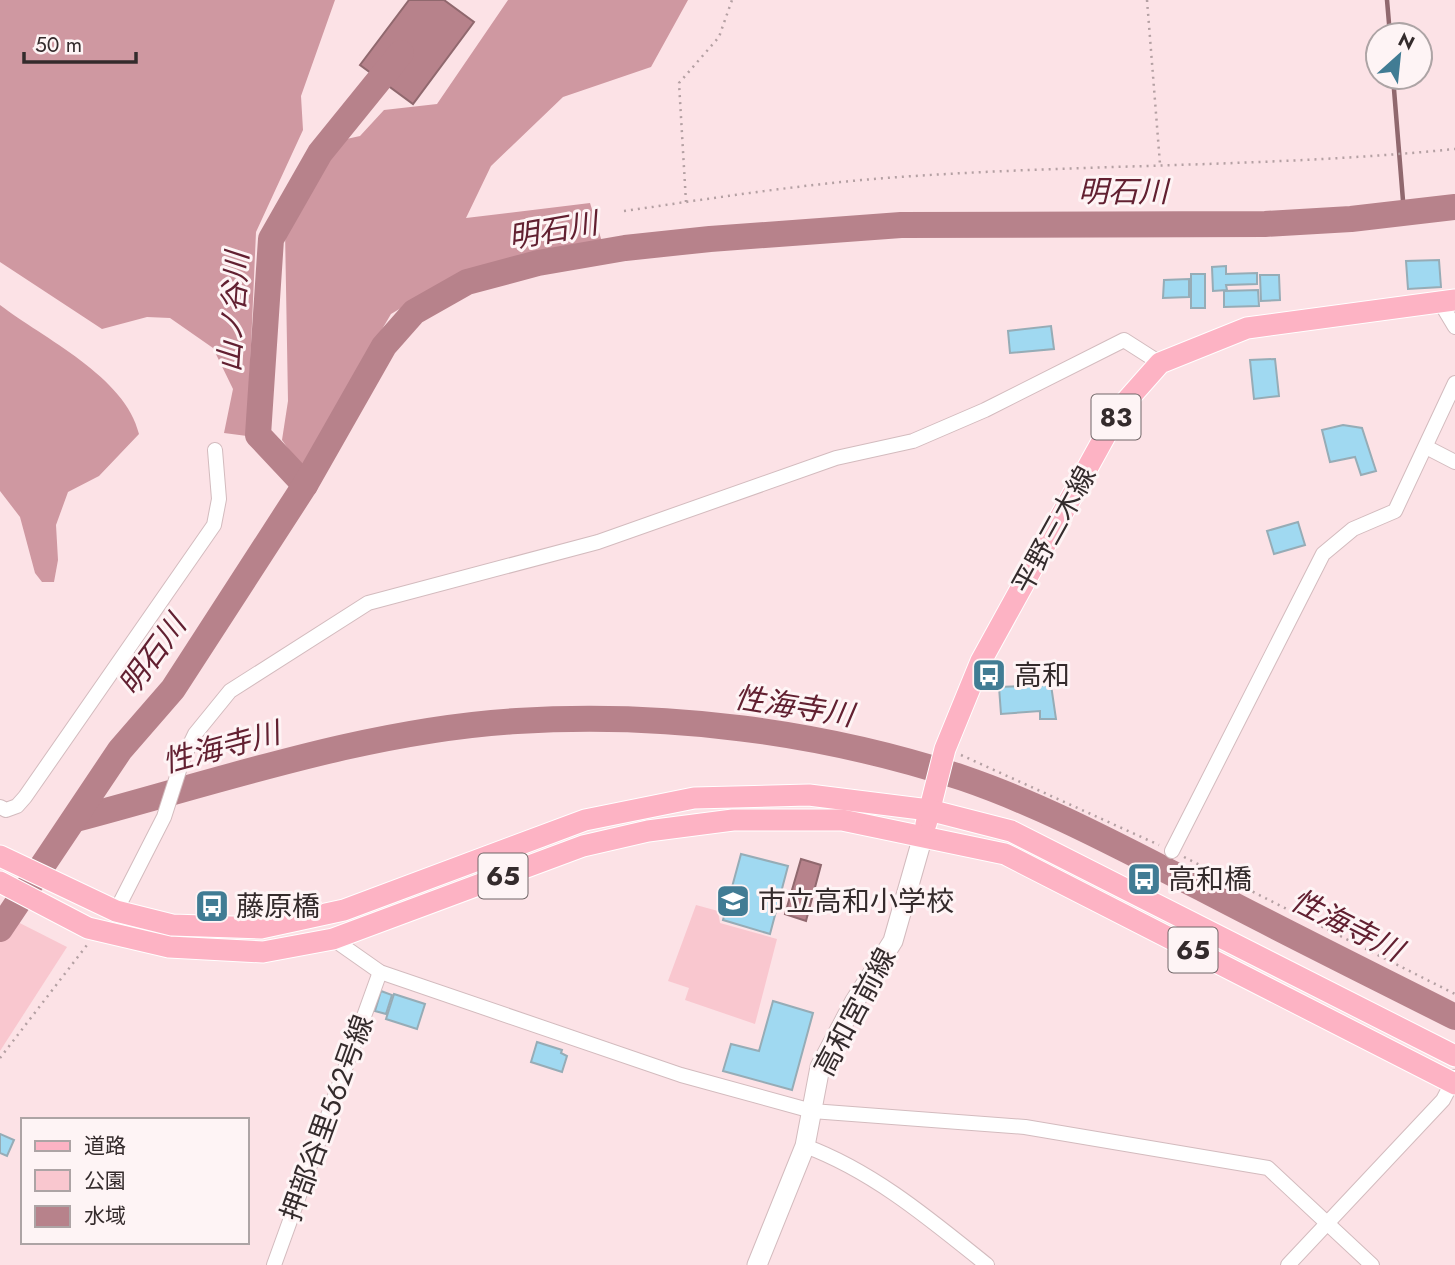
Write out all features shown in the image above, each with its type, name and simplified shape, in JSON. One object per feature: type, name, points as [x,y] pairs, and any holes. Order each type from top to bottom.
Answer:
[{"type":"main road","name":"平野三木線","points":[[923,836],[945,749],[981,662],[1121,407],[1160,363],[1247,328],[1447,301]]},
{"type":"main road","name":"65","points":[[0,856],[110,908],[172,925],[261,928],[344,910],[585,820],[694,798],[809,795],[929,810],[1011,831],[1455,1056]]},
{"type":"main road","name":"65","points":[[0,882],[95,930],[169,947],[263,952],[333,939],[583,846],[648,831],[733,820],[842,820],[1005,854],[1454,1081]]},
{"type":"street","points":[[1447,301],[1455,327]]},
{"type":"street","points":[[110,908],[164,817],[182,761],[195,734],[230,691],[368,603],[598,541],[836,458],[913,441],[985,410],[1124,340],[1160,363]]},
{"type":"street","points":[[1172,851],[1322,554],[1353,529],[1395,511],[1455,383]]},
{"type":"street","points":[[1426,447],[1455,462]]},
{"type":"street","points":[[0,807],[6,810],[17,806],[25,797],[214,525],[219,499],[215,450]]},
{"type":"street","name":"高和宮前線","points":[[757,1265],[805,1146],[820,1067],[855,1001],[893,942],[923,836]]},
{"type":"street","points":[[333,939],[380,971],[681,1075],[812,1111],[1025,1127],[1268,1168],[1372,1265]]},
{"type":"street","name":"押部谷里５６２号線","points":[[274,1265],[380,971]]},
{"type":"street","points":[[1288,1265],[1443,1100],[1454,1081]]},
{"type":"street","points":[[805,1146],[835,1157],[918,1210],[987,1265]]},
{"type":"path","points":[[686,202],[679,83],[719,37],[732,0]]},
{"type":"path","points":[[1147,0],[1160,164]]},
{"type":"path","points":[[624,211],[912,176],[1160,164],[1266,164],[1455,149]]},
{"type":"path","points":[[945,749],[1172,851],[1455,994]]},
{"type":"path","points":[[0,1058],[85,947],[95,930]]},
{"type":"green space","points":[[696,905],[718,911],[720,923],[777,939],[755,1024],[685,1000],[689,988],[668,981]]},
{"type":"green space","points":[[0,913],[67,947],[0,1051]]},
{"type":"shaded area","points":[[0,0],[335,0],[301,96],[303,130],[256,232],[247,436],[224,433],[233,389],[213,348],[170,318],[147,317],[102,329],[0,262]]},
{"type":"shaded area","points":[[508,0],[688,0],[651,67],[563,97],[491,166],[466,218],[590,203],[603,245],[453,277],[391,314],[301,467],[282,440],[288,401],[285,230],[342,140],[360,136],[384,110],[437,104]]},
{"type":"shaded area","points":[[0,305],[81,360],[101,377],[118,394],[131,413],[139,434],[99,476],[68,492],[56,525],[58,560],[54,582],[42,582],[35,573],[20,517],[0,491]]},
{"type":"water","points":[[409,0],[444,0],[474,22],[413,104],[360,65]]},
{"type":"water","points":[[801,859],[821,865],[806,921],[785,914]]},
{"type":"building","points":[[1439,260],[1441,287],[1408,289],[1406,261]]},
{"type":"building","points":[[1226,266],[1226,274],[1257,273],[1257,284],[1226,285],[1227,290],[1213,291],[1212,267]]},
{"type":"building","points":[[1191,274],[1205,274],[1205,308],[1191,308]]},
{"type":"building","points":[[1260,275],[1279,275],[1280,300],[1261,301]]},
{"type":"building","points":[[1189,279],[1189,297],[1163,298],[1164,280]]},
{"type":"building","points":[[1258,290],[1259,306],[1224,307],[1224,291]]},
{"type":"building","points":[[1051,326],[1054,349],[1010,353],[1008,331]]},
{"type":"building","points":[[1275,359],[1279,396],[1254,399],[1250,360]]},
{"type":"building","points":[[1343,425],[1362,428],[1376,471],[1361,475],[1355,457],[1330,462],[1322,430]]},
{"type":"building","points":[[1298,522],[1305,545],[1274,554],[1267,531]]},
{"type":"building","points":[[1051,685],[1056,719],[1040,719],[1040,711],[1001,714],[999,687]]},
{"type":"building","points":[[741,854],[788,866],[770,934],[723,920]]},
{"type":"building","points":[[381,991],[392,995],[386,1014],[375,1011]]},
{"type":"building","points":[[394,994],[425,1004],[417,1029],[386,1019]]},
{"type":"building","points":[[773,1001],[813,1013],[792,1090],[723,1071],[731,1044],[759,1051]]},
{"type":"building","points":[[537,1042],[562,1050],[561,1053],[567,1056],[562,1072],[531,1062]]},
{"type":"building","points":[[0,1134],[14,1140],[7,1156],[0,1153]]},
{"type":"waterway","points":[[1387,0],[1389,21]]},
{"type":"waterway","name":"山ノ谷川","points":[[305,485],[258,435],[271,239],[320,153],[401,53]]},
{"type":"waterway","points":[[1394,91],[1404,213]]},
{"type":"waterway","name":"明石川","points":[[0,929],[120,750],[173,689],[305,485],[384,346],[414,312],[467,282],[538,263],[625,248],[710,239],[901,225],[1265,224],[1351,219],[1455,207]]},
{"type":"waterway","name":"性海寺川","points":[[76,819],[294,759],[461,726],[573,719],[742,728],[854,748],[994,789],[1113,843],[1455,1017]]},
{"type":"place","name":"高和","points":[[989,675]]},
{"type":"place","name":"高和橋","points":[[1144,879]]},
{"type":"place","name":"市立高和小学校","points":[[733,901]]},
{"type":"place","name":"藤原橋","points":[[212,906]]}]
